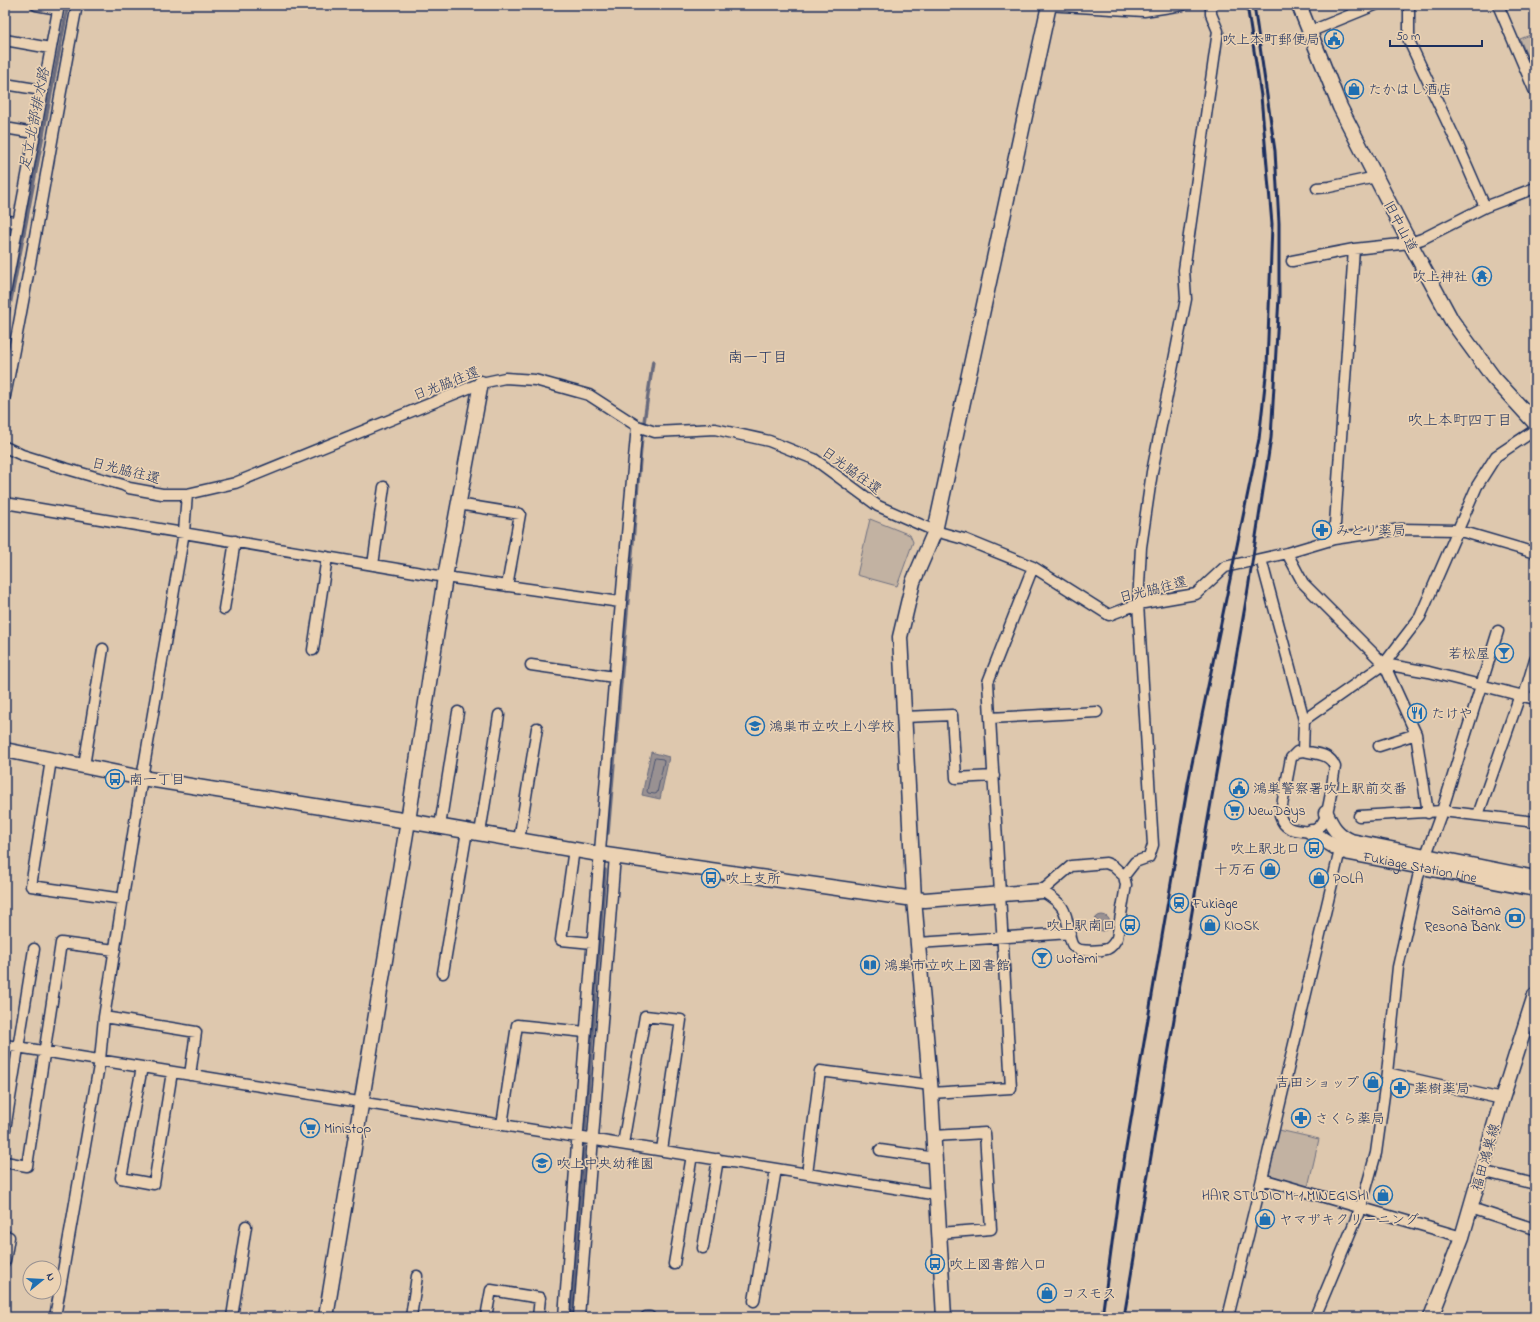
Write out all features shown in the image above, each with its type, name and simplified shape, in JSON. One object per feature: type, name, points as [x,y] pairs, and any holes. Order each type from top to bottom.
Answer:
[{"type":"street","points":[[5,293],[58,7],[36,5]]},
{"type":"street","points":[[5,396],[29,276],[53,132],[78,5]]},
{"type":"street","points":[[944,1317],[936,1158],[914,899],[900,636],[913,582],[935,531],[1048,5],[1144,11],[1183,5]]},
{"type":"street","points":[[1124,876],[1135,862],[1149,857],[1153,845],[1138,604],[1141,547],[1152,472],[1186,299],[1184,270],[1218,31],[1211,14],[1211,5]]},
{"type":"street","name":"旧中山道","points":[[1300,5],[1309,32],[1340,106],[1410,243],[1452,321],[1493,377],[1535,423]]},
{"type":"street","points":[[1309,32],[1375,5]]},
{"type":"street","points":[[1409,5],[1408,41],[1458,145],[1485,207]]},
{"type":"street","points":[[1498,5],[1535,92]]},
{"type":"street","points":[[5,40],[50,48]]},
{"type":"street","points":[[5,84],[42,90]]},
{"type":"street","points":[[5,128],[34,133]]},
{"type":"street","points":[[1317,188],[1330,187],[1376,177]]},
{"type":"street","points":[[1292,261],[1354,249],[1410,243],[1422,239],[1485,207],[1535,188]]},
{"type":"street","points":[[5,220],[18,223]]},
{"type":"street","points":[[1334,539],[1354,249]]},
{"type":"street","name":"日光脇往還","points":[[5,447],[22,455],[129,488],[162,494],[187,494],[235,483],[481,383],[505,378],[535,380],[589,395],[637,426],[655,432],[715,429],[769,441],[814,459],[878,506],[935,531],[964,539],[1033,567],[1109,615],[1138,604],[1196,594],[1225,567],[1287,553],[1334,539],[1401,529],[1457,530],[1535,553]]},
{"type":"street","points":[[326,1317],[408,820],[445,577],[481,383]]},
{"type":"street","points":[[564,1317],[599,854],[620,602],[637,426]]},
{"type":"street","points":[[1304,720],[1384,664],[1420,617],[1477,486],[1496,456],[1535,430]]},
{"type":"street","points":[[373,565],[384,487]]},
{"type":"street","points":[[55,1317],[100,1060],[104,1017],[142,778],[184,532],[187,494]]},
{"type":"street","points":[[5,503],[445,577],[620,602]]},
{"type":"street","points":[[458,504],[520,514],[507,586]]},
{"type":"street","points":[[224,609],[235,541]]},
{"type":"street","points":[[1287,553],[1303,583],[1384,664],[1416,734],[1428,813]]},
{"type":"street","points":[[313,650],[327,557]]},
{"type":"street","points":[[1261,559],[1304,720],[1302,752]]},
{"type":"street","points":[[807,1174],[820,1071],[931,1089],[1010,1088],[988,682],[1033,567]]},
{"type":"street","points":[[1315,1317],[1361,1207],[1376,1153],[1387,1073],[1398,967],[1423,861],[1442,811],[1498,631]]},
{"type":"street","points":[[84,766],[103,649]]},
{"type":"street","points":[[1478,815],[1535,659]]},
{"type":"street","points":[[1384,664],[1429,672],[1535,698]]},
{"type":"street","points":[[531,665],[614,676]]},
{"type":"street","points":[[440,826],[458,712]]},
{"type":"street","points":[[990,718],[1097,712]]},
{"type":"street","points":[[443,973],[499,715]]},
{"type":"street","points":[[904,717],[952,715],[956,778],[994,776]]},
{"type":"street","points":[[519,840],[537,728]]},
{"type":"street","points":[[1379,746],[1416,734]]},
{"type":"street","points":[[5,750],[142,778],[408,820],[599,854],[914,899],[925,900],[1042,891],[1070,866],[1106,863],[1113,866],[1124,876],[1126,885],[1117,938],[1113,945],[1106,949],[1082,951],[1075,948],[1071,943],[1066,913],[1061,905],[1042,891]]},
{"type":"street","points":[[1297,752],[1302,752],[1328,757],[1335,767],[1326,813],[1318,828],[1310,832],[1287,828],[1282,822],[1280,816],[1292,758],[1297,752]]},
{"type":"street","points":[[51,760],[31,886],[123,899]]},
{"type":"street","points":[[1359,816],[1442,811],[1535,822]]},
{"type":"street","name":"Fukiage Station Line","points":[[1326,813],[1336,832],[1343,838],[1351,841],[1535,889]]},
{"type":"street","name":"Fukiage Station Line","points":[[1310,832],[1340,850],[1535,878]]},
{"type":"street","points":[[574,849],[561,940],[592,943]]},
{"type":"street","points":[[1228,1317],[1340,850]]},
{"type":"street","points":[[579,1317],[615,856]]},
{"type":"street","points":[[918,943],[1070,933]]},
{"type":"street","points":[[5,1162],[27,1166],[61,943],[115,950]]},
{"type":"street","points":[[5,1129],[34,948]]},
{"type":"street","name":"福田鴻巣線","points":[[1431,1317],[1462,1237],[1502,1099],[1535,996]]},
{"type":"street","points":[[623,1144],[645,1016],[681,1020],[662,1150]]},
{"type":"street","points":[[104,1017],[196,1032],[190,1075]]},
{"type":"street","points":[[502,1125],[517,1025],[586,1032]]},
{"type":"street","points":[[5,1045],[938,1195]]},
{"type":"street","points":[[142,1067],[121,1178],[147,1183],[154,1184],[172,1072]]},
{"type":"street","points":[[1387,1073],[1502,1099]]},
{"type":"street","points":[[934,1136],[985,1133],[991,1229],[940,1233]]},
{"type":"street","points":[[880,1150],[936,1158]]},
{"type":"street","points":[[674,1264],[692,1155]]},
{"type":"street","points":[[703,1248],[718,1159]]},
{"type":"street","points":[[754,1301],[776,1169]]},
{"type":"street","points":[[1482,1171],[1535,1184]]},
{"type":"street","points":[[1262,1179],[1462,1237]]},
{"type":"street","points":[[1471,1208],[1535,1229]]},
{"type":"street","points":[[232,1317],[246,1226]]},
{"type":"street","points":[[5,1261],[8,1237]]},
{"type":"street","points":[[411,1317],[417,1276]]},
{"type":"street","points":[[486,1317],[490,1290],[540,1298],[538,1317]]},
{"type":"shaded area","points":[[1535,33],[1535,67],[1532,68],[1520,39]]},
{"type":"shaded area","points":[[870,519],[910,535],[913,542],[897,586],[857,575]]},
{"type":"shaded area","points":[[1279,1130],[1319,1139],[1308,1187],[1270,1176],[1268,1172]]},
{"type":"water","points":[[651,752],[669,757],[660,799],[642,795]]},
{"type":"water","points":[[1099,915],[1105,915],[1110,920],[1108,929],[1105,931],[1099,931],[1094,926],[1094,920]]},
{"type":"waterway","name":"足立北部排水路","points":[[5,331],[68,5]]},
{"type":"waterway","points":[[644,422],[653,361]]},
{"type":"waterway","points":[[608,833],[642,436]]},
{"type":"waterway","points":[[585,1130],[605,870]]},
{"type":"waterway","points":[[571,1317],[584,1145]]},
{"type":"railway","points":[[1102,1317],[1120,1184],[1188,783],[1259,439],[1267,367],[1272,224],[1261,96],[1247,5]]},
{"type":"railway","points":[[1124,1317],[1248,589],[1271,438],[1279,297],[1279,223],[1275,151],[1254,5]]},
{"type":"place","name":"吹上本町郵便局","points":[[1334,39]]},
{"type":"place","name":"たかはし酒店","points":[[1354,89]]},
{"type":"place","name":"吹上神社","points":[[1482,276]]},
{"type":"place","name":"みどり薬局","points":[[1322,530]]},
{"type":"place","name":"若松屋","points":[[1504,653]]},
{"type":"place","name":"たけや","points":[[1417,713]]},
{"type":"place","name":"鴻巣市立吹上小学校","points":[[755,726]]},
{"type":"place","name":"南一丁目","points":[[115,779]]},
{"type":"place","name":"鴻巣警察署吹上駅前交番","points":[[1239,788]]},
{"type":"place","name":"NewDays","points":[[1234,810]]},
{"type":"place","name":"吹上駅北口","points":[[1314,848]]},
{"type":"place","name":"十万石","points":[[1270,869]]},
{"type":"place","name":"吹上支所","points":[[711,878]]},
{"type":"place","name":"POLA","points":[[1319,878]]},
{"type":"place","name":"Fukiage","points":[[1179,903]]},
{"type":"place","name":"Saitama Resona Bank","points":[[1515,918]]},
{"type":"place","name":"吹上駅南口","points":[[1130,925]]},
{"type":"place","name":"KIOSK","points":[[1210,925]]},
{"type":"place","name":"Uotami","points":[[1042,958]]},
{"type":"place","name":"鴻巣市立吹上図書館","points":[[870,965]]},
{"type":"place","name":"吉田ショップ","points":[[1373,1082]]},
{"type":"place","name":"薬樹薬局","points":[[1400,1088]]},
{"type":"place","name":"さくら薬局","points":[[1301,1118]]},
{"type":"place","name":"Ministop","points":[[310,1128]]},
{"type":"place","name":"吹上中央幼稚園","points":[[542,1163]]},
{"type":"place","name":"HAIR STUDIO M-1 MINEGISHI","points":[[1383,1195]]},
{"type":"place","name":"ヤマザキクリーニング","points":[[1265,1219]]},
{"type":"place","name":"吹上図書館入口","points":[[935,1264]]},
{"type":"place","name":"コスモス","points":[[1047,1293]]},
{"type":"district","name":"南一丁目","points":[[758,357]]},
{"type":"district","name":"吹上本町四丁目","points":[[1460,420]]}]
